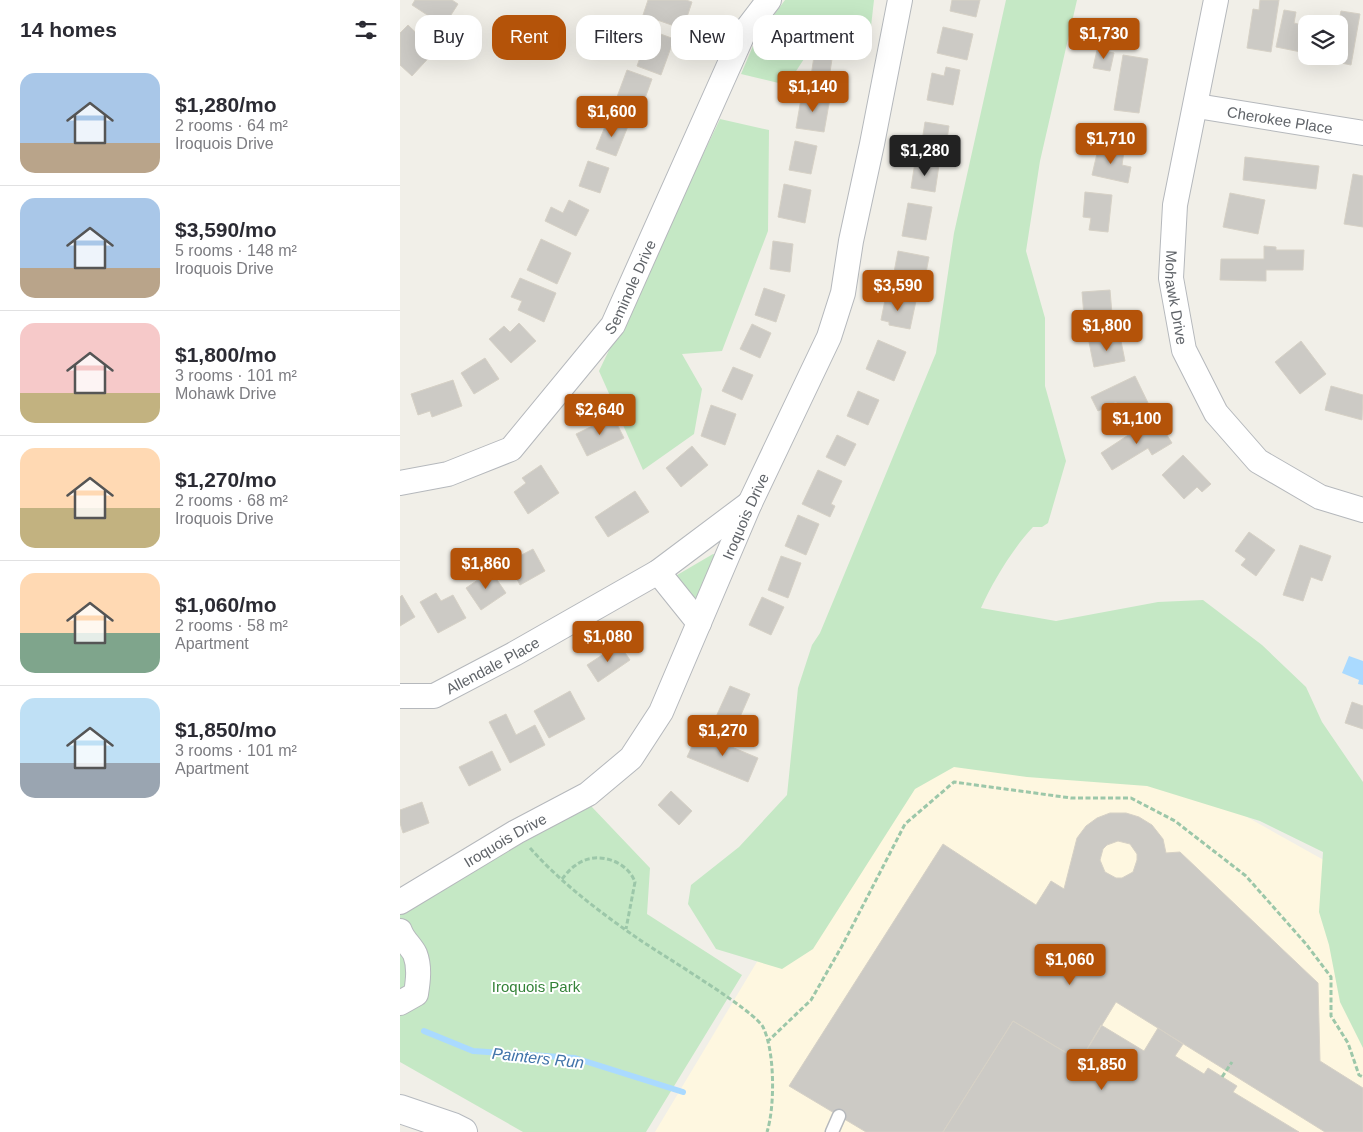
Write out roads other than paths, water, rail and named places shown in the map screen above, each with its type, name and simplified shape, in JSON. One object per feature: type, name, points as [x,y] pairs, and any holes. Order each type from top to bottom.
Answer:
[{"type":"street","name":"Seminole Drive","points":[[400,483],[448,474],[511,449],[614,325],[743,34],[769,0]]},
{"type":"street","name":"Iroquois Drive","points":[[400,902],[516,832],[588,794],[631,758],[661,712],[750,503],[829,337],[843,293],[851,241],[900,0]]},
{"type":"street","name":"Mohawk Drive","points":[[1216,0],[1174,214],[1171,278],[1184,350],[1216,413],[1258,461],[1320,497],[1363,510]]},
{"type":"street","name":"Cherokee Place","points":[[1196,106],[1363,133]]},
{"type":"street","name":"Allendale Place","points":[[400,696],[434,696],[514,654],[658,572],[750,503]]},
{"type":"street","points":[[658,572],[699,623]]},
{"type":"street","points":[[400,931],[402,938],[415,954],[419,976],[416,994],[400,1003]]},
{"type":"street","points":[[400,1111],[421,1132]]},
{"type":"street","points":[[400,1111],[453,1126],[463,1132]]},
{"type":"lane","points":[[832,1132],[839,1116]]},
{"type":"water","points":[[1349,656],[1363,661],[1363,685],[1358,684],[1359,680],[1342,673]]},
{"type":"waterway","name":"Painters Run","points":[[424,1031],[473,1051],[575,1058],[683,1092]]},
{"type":"park label","name":"Iroquois Park","points":[[536,986]]}]
